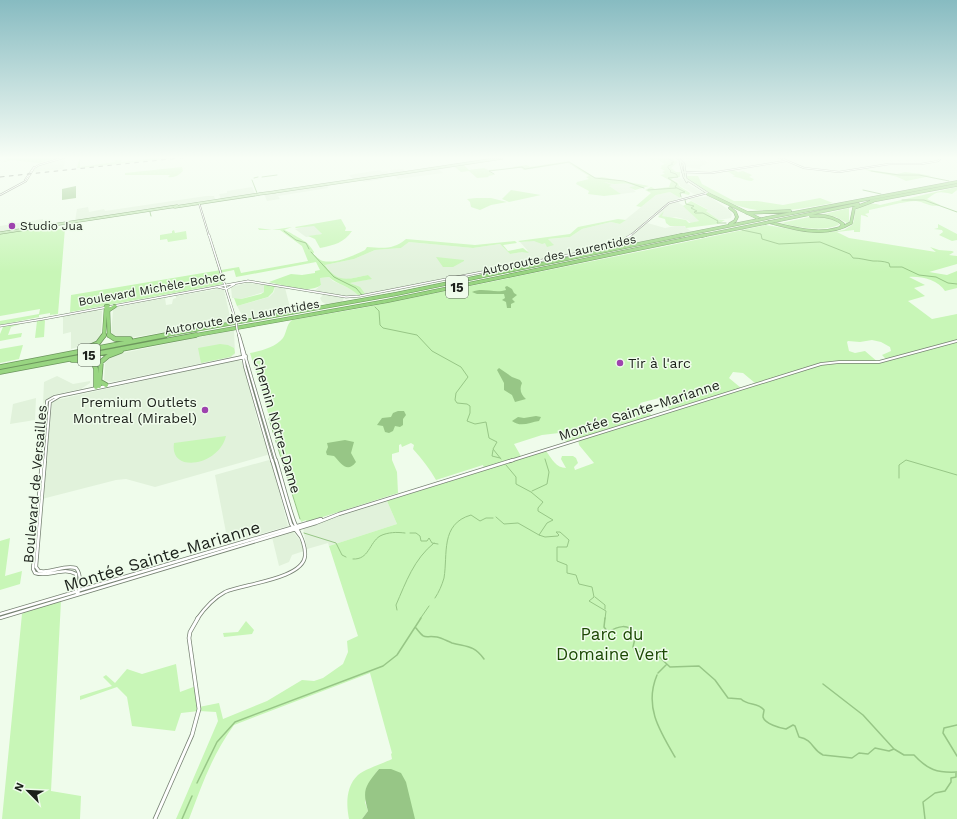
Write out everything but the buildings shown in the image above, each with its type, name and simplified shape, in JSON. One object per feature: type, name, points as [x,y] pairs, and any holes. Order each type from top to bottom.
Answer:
[{"type":"highway","points":[[710,195],[747,214],[767,221],[818,231],[838,229],[848,226],[852,222],[852,212],[854,208],[873,201]]},
{"type":"highway","name":"Autoroute des Laurentides","points":[[0,367],[158,336],[386,296],[885,195]]},
{"type":"highway","name":"Autoroute des Laurentides","points":[[0,372],[392,300],[903,195]]},
{"type":"highway","points":[[712,230],[732,223],[737,218],[735,212],[720,201]]},
{"type":"highway","points":[[746,213],[785,212],[816,208]]},
{"type":"highway","points":[[746,213],[773,222],[805,229],[830,230],[839,228],[843,225],[839,220],[826,216],[813,215],[792,218]]},
{"type":"highway","points":[[108,307],[115,306]]},
{"type":"highway","points":[[108,307],[108,333],[111,337],[123,340],[158,336]]},
{"type":"highway","points":[[54,356],[86,348],[102,340],[105,335],[108,307]]},
{"type":"highway","points":[[97,388],[100,364],[106,357],[118,351],[157,342]]},
{"type":"highway","points":[[42,364],[77,360],[90,362],[96,367],[97,388]]},
{"type":"highway","points":[[99,381],[106,385]]},
{"type":"main road","points":[[0,233],[252,195]]},
{"type":"main road","points":[[710,195],[746,213]]},
{"type":"street","name":"Boulevard Michèle-Bohec","points":[[115,306],[225,285],[251,282],[351,297],[368,295],[615,245],[624,241],[668,203],[675,200],[701,195]]},
{"type":"street","name":"Chemin Notre-Dame","points":[[200,203],[296,527]]},
{"type":"street","name":"Boulevard Michèle-Bohec","points":[[0,326],[250,281],[265,284]]},
{"type":"street","points":[[218,287],[226,289],[235,284]]},
{"type":"street","name":"Chemin Notre-Dame","points":[[238,329],[241,352],[291,524],[296,527]]},
{"type":"street","name":"Montée Sainte-Marianne","points":[[0,614],[330,517],[821,364],[839,362],[880,362],[957,341]]},
{"type":"street","points":[[234,358],[241,352]]},
{"type":"street","name":"Boulevard de Versailles","points":[[78,592],[76,574],[74,572],[68,570],[42,575],[35,573],[33,568],[46,406],[49,400],[57,395],[243,357]]},
{"type":"street","name":"Boulevard de Versailles","points":[[97,388],[234,358],[246,357]]},
{"type":"street","points":[[283,496],[287,495]]},
{"type":"street","points":[[155,819],[192,736],[199,711],[189,638],[190,629],[214,600],[221,594],[285,575],[297,569],[303,562],[306,554],[296,527]]},
{"type":"street","name":"Montée Sainte-Marianne","points":[[0,618],[78,592]]},
{"type":"shaded area","points":[[62,195],[76,195],[76,198],[62,200]]},
{"type":"shaded area","points":[[219,195],[247,195],[221,199]]},
{"type":"shaded area","points":[[265,195],[283,195],[278,196],[280,199],[267,201]]},
{"type":"shaded area","points":[[656,195],[675,195],[680,198],[674,200],[684,206],[699,221],[691,223],[687,220],[676,217],[670,218],[653,214],[644,222],[665,228],[680,225],[692,232],[627,245],[617,243],[538,261],[366,295],[358,287],[350,283],[370,279],[368,275],[344,280],[333,275],[325,265],[354,259],[375,250],[401,248],[409,242],[473,248],[500,244],[510,254],[528,251],[520,242],[570,237],[582,229],[611,222],[620,224]]},
{"type":"shaded area","points":[[214,196],[215,199],[75,221],[77,209],[88,207],[89,212],[104,209],[105,211]]},
{"type":"shaded area","points":[[709,196],[729,210],[732,214],[731,218],[719,220],[705,210],[707,209],[688,199]]},
{"type":"shaded area","points":[[43,219],[43,226],[0,232],[0,226]]},
{"type":"shaded area","points":[[314,225],[322,234],[306,237],[295,229]]},
{"type":"shaded area","points":[[329,277],[333,281],[353,290],[359,296],[344,296],[314,291],[321,285],[320,278]]},
{"type":"shaded area","points":[[247,283],[265,285],[264,292],[241,299],[232,298],[231,287]]},
{"type":"shaded area","points":[[275,286],[285,288],[291,311],[247,318],[242,315],[237,306],[269,297],[274,292]]},
{"type":"shaded area","points":[[507,286],[517,295],[512,299],[515,302],[511,304],[511,308],[507,308],[506,302],[502,300],[505,298],[504,294],[477,294],[472,292],[480,290],[502,291],[506,290],[505,287]]},
{"type":"shaded area","points":[[218,289],[224,290],[231,321],[129,338],[115,338],[111,335],[113,310],[117,307],[165,298],[166,305],[172,304],[173,299],[176,298],[176,296]]},
{"type":"shaded area","points":[[324,294],[344,298],[342,302],[328,305],[322,302],[320,298]]},
{"type":"shaded area","points":[[96,310],[102,311],[100,338],[93,343],[71,349],[71,332],[63,334],[63,316]]},
{"type":"shaded area","points":[[234,330],[235,354],[231,357],[117,381],[110,382],[104,380],[105,363],[110,358],[118,354]]},
{"type":"shaded area","points":[[236,360],[241,361],[244,366],[258,423],[269,453],[267,455],[155,487],[126,479],[116,480],[42,499],[52,403],[56,400]]},
{"type":"shaded area","points":[[499,368],[512,377],[520,380],[522,383],[521,392],[526,399],[515,402],[512,395],[504,390],[504,383],[497,370]]},
{"type":"shaded area","points":[[57,376],[73,384],[90,381],[90,383],[81,389],[53,395],[43,404],[44,382]]},
{"type":"shaded area","points":[[36,398],[35,420],[10,424],[13,404]]},
{"type":"shaded area","points":[[404,411],[406,415],[403,419],[403,425],[400,427],[395,426],[393,431],[389,433],[385,432],[383,426],[377,425],[382,418],[391,417],[393,413]]},
{"type":"shaded area","points":[[536,416],[541,417],[539,421],[519,424],[512,421],[518,417],[524,418]]},
{"type":"shaded area","points":[[345,440],[354,442],[351,453],[356,462],[350,467],[344,466],[334,456],[327,455],[326,452],[328,447],[327,443]]},
{"type":"shaded area","points":[[271,460],[288,526],[228,543],[215,475]]},
{"type":"shaded area","points":[[387,501],[397,524],[329,546],[328,543],[307,549],[303,528]]},
{"type":"shaded area","points":[[292,530],[301,542],[304,551],[292,555],[289,562],[279,566],[272,537]]},
{"type":"shaded area","points":[[379,769],[391,769],[401,773],[406,782],[415,819],[362,819],[368,811],[365,798],[366,788]]},
{"type":"green space","points":[[506,195],[540,195],[509,202],[502,199]]},
{"type":"green space","points":[[648,195],[656,195],[641,207],[636,206]]},
{"type":"green space","points":[[714,195],[723,195],[734,201],[757,201],[783,205],[820,198],[833,203],[799,209],[768,211],[737,206]]},
{"type":"green space","name":"Parc du Domaine Vert","points":[[922,195],[932,195],[927,199],[940,205],[934,206],[911,201],[869,210],[869,213],[865,214],[869,217],[861,215],[860,232],[854,232],[854,230],[837,232],[849,238],[936,252],[930,247],[939,250],[952,251],[954,252],[949,255],[957,256],[957,264],[929,272],[947,275],[957,271],[957,288],[945,291],[934,281],[919,277],[909,277],[925,285],[914,288],[925,296],[908,301],[932,319],[957,314],[957,819],[409,819],[379,769],[375,774],[365,802],[368,811],[362,819],[349,819],[347,807],[348,796],[354,779],[365,771],[392,759],[392,753],[370,673],[234,725],[226,736],[214,759],[203,782],[189,819],[176,819],[218,721],[216,712],[199,711],[181,713],[175,731],[132,726],[127,697],[117,687],[80,700],[80,696],[112,686],[103,677],[106,675],[115,683],[127,669],[142,674],[176,664],[180,692],[196,686],[199,707],[219,703],[223,719],[267,701],[302,680],[314,681],[323,678],[343,664],[348,652],[347,641],[358,636],[329,546],[397,524],[387,501],[501,465],[500,463],[484,469],[483,465],[436,480],[426,464],[413,449],[414,445],[411,443],[402,447],[401,444],[399,445],[399,452],[392,454],[392,460],[397,472],[398,493],[307,522],[306,520],[301,522],[250,353],[268,348],[280,341],[292,320],[362,308],[766,225],[808,232],[832,232],[844,230],[852,225],[855,211],[857,209],[870,204],[880,205]],"holes":[[[872,340],[881,342],[890,347],[891,351],[882,355],[888,361],[879,363],[865,351],[855,353],[849,351],[848,341],[860,342]],[[733,372],[743,373],[755,383],[741,388],[729,378]],[[659,398],[672,411],[653,417],[640,403]],[[559,433],[567,443],[578,439],[579,445],[594,463],[575,470],[574,467],[578,463],[576,458],[573,456],[562,456],[561,459],[566,468],[563,468],[554,462],[546,451],[522,458],[514,444],[542,435]]]},
{"type":"green space","points":[[491,198],[507,202],[491,205],[480,210],[471,207],[470,202],[467,199]]},
{"type":"green space","points":[[691,201],[708,210],[706,211],[719,220],[725,220],[718,224],[686,228],[685,226],[670,226],[666,223],[665,219],[658,217],[664,211],[662,216],[686,220],[689,223],[699,221],[683,206]]},
{"type":"green space","points":[[849,208],[849,222],[847,223],[836,217],[820,215]]},
{"type":"green space","points":[[814,216],[833,219],[838,222],[839,225],[817,229],[803,228],[781,223]]},
{"type":"green space","points":[[341,219],[346,228],[345,231],[352,231],[342,241],[320,248],[315,239],[308,236],[322,234],[314,226],[295,227]]},
{"type":"green space","points":[[618,219],[626,220],[620,224],[611,222],[582,229],[570,237],[548,239],[554,245],[547,247],[545,243],[542,244],[534,241],[518,241],[570,234],[578,227]]},
{"type":"green space","points":[[938,224],[957,234],[957,240],[952,241],[939,235],[943,232],[942,230],[934,229],[938,228]]},
{"type":"green space","points":[[292,227],[284,230],[307,243],[314,252],[313,254],[319,259],[328,262],[351,256],[365,250],[367,247],[392,247],[406,239],[475,245],[515,241],[517,243],[503,245],[508,251],[523,248],[529,253],[522,252],[510,254],[500,244],[473,248],[409,242],[401,248],[375,250],[354,259],[325,265],[334,275],[339,278],[349,279],[368,275],[372,279],[350,283],[360,287],[366,295],[359,296],[352,290],[329,277],[320,278],[321,285],[310,289],[289,287],[269,282],[291,274],[302,275],[315,273],[315,271],[320,270],[316,262],[236,277],[234,270],[219,273],[223,284],[70,312],[71,295],[239,267],[241,273],[308,261],[302,246],[280,230],[272,230]]},
{"type":"green space","points":[[39,228],[39,231],[65,228],[58,314],[50,315],[50,313],[39,315],[39,317],[0,325],[0,321],[39,314],[40,309],[0,316],[0,234]]},
{"type":"green space","points":[[258,228],[272,230],[259,230]]},
{"type":"green space","points":[[174,230],[175,233],[186,231],[187,239],[168,242],[167,239],[160,240],[160,235],[172,233]]},
{"type":"green space","points":[[436,257],[464,261],[453,267],[443,267]]},
{"type":"green space","points":[[264,285],[275,286],[273,292],[268,297],[237,306],[234,298],[241,299],[261,294],[264,292]]},
{"type":"green space","points":[[45,320],[44,337],[35,338],[37,321]]},
{"type":"green space","points":[[24,323],[11,327],[8,335],[22,333],[21,337],[0,341],[0,334],[3,327]]},
{"type":"green space","points":[[220,344],[228,345],[234,348],[235,353],[230,357],[201,363],[198,348]]},
{"type":"green space","points":[[23,345],[19,359],[0,363],[0,349]]},
{"type":"green space","points":[[226,436],[222,446],[205,460],[186,462],[179,459],[175,453],[174,443]]},
{"type":"green space","points":[[10,538],[5,576],[22,571],[20,584],[0,590],[0,541]]},
{"type":"green space","points":[[61,601],[51,791],[81,796],[80,819],[2,819],[22,614],[24,612]]},
{"type":"green space","points":[[246,621],[254,630],[252,634],[224,637],[223,633],[238,632]]},
{"type":"waterway","points":[[685,200],[686,204],[694,206],[691,208],[697,211],[694,212],[695,213],[703,213],[718,221],[717,223],[726,223]]},
{"type":"waterway","points":[[902,200],[924,200],[957,212]]},
{"type":"waterway","points":[[150,212],[151,216]]},
{"type":"waterway","points":[[742,230],[761,234],[762,239],[779,244],[820,242],[850,254],[853,258],[887,262],[889,263],[890,267],[902,267],[919,275],[936,277],[948,283],[957,284]]},
{"type":"waterway","points":[[284,231],[296,240],[306,243],[309,249]]},
{"type":"waterway","points":[[311,252],[334,277],[356,288],[362,295]]},
{"type":"waterway","points":[[375,307],[379,311],[380,325],[383,328],[417,335],[432,351],[461,367],[468,377],[456,393],[455,400],[457,403],[467,404],[470,406],[470,413],[467,421],[475,424],[486,422],[489,438],[497,442],[493,449],[501,459]]},
{"type":"waterway","points":[[269,419],[300,519]]},
{"type":"waterway","points":[[493,450],[492,456],[500,458]]},
{"type":"waterway","points":[[532,491],[547,484],[549,472],[545,459]]},
{"type":"waterway","points":[[899,478],[899,465],[906,460],[957,475]]},
{"type":"waterway","points":[[506,465],[516,477],[516,484],[531,492],[543,502],[538,508],[538,511],[553,520],[547,523],[539,535]]},
{"type":"waterway","points":[[435,598],[444,578],[447,541],[454,525],[461,519],[471,515],[480,521],[486,518],[493,518]]},
{"type":"waterway","points":[[496,517],[504,524],[518,523],[539,535]]},
{"type":"waterway","points":[[353,559],[358,559],[366,554],[376,539],[380,536],[399,532],[405,533]]},
{"type":"waterway","points":[[539,535],[545,537],[558,536],[559,535],[556,532],[560,532],[569,540],[567,547],[557,547],[557,561],[567,565],[567,573],[576,575],[579,584],[592,587],[594,597],[589,601],[606,611],[605,619]]},
{"type":"waterway","points":[[304,533],[336,543],[342,555],[346,557]]},
{"type":"waterway","points":[[410,533],[416,533],[420,536],[421,541],[427,541],[429,538],[434,543]]},
{"type":"waterway","points":[[397,610],[396,605],[411,571],[421,556],[434,543]]},
{"type":"waterway","points":[[434,543],[438,544]]},
{"type":"waterway","points":[[595,597],[605,605],[605,609]]},
{"type":"waterway","points":[[420,619],[429,606]]},
{"type":"waterway","points":[[197,783],[217,742],[235,722],[383,666],[397,655],[421,618]]},
{"type":"waterway","points":[[605,618],[604,627],[608,632],[615,628],[626,627],[630,628],[636,634],[633,647],[635,651],[656,654],[670,667],[699,666],[715,680],[728,698],[741,699],[747,703],[759,706],[764,710],[764,719],[780,728],[786,729],[793,725],[795,726],[799,737],[810,742],[816,750],[823,755],[852,758],[859,753],[868,754],[875,748],[889,751],[894,749]]},
{"type":"waterway","points":[[416,628],[425,637],[439,637],[452,643],[473,649],[477,651],[484,659]]},
{"type":"waterway","points":[[658,673],[666,665]]},
{"type":"waterway","points":[[657,675],[653,686],[652,697],[655,718],[675,757]]},
{"type":"waterway","points":[[823,684],[863,715],[894,749]]},
{"type":"waterway","points":[[957,725],[944,728],[943,733],[957,756]]},
{"type":"waterway","points":[[894,749],[904,755],[914,755],[933,770],[957,772]]},
{"type":"waterway","points":[[925,819],[923,802],[935,793],[945,791],[951,782],[951,778],[956,777],[956,773]]},
{"type":"waterway","points":[[182,819],[192,796]]},
{"type":"place","name":"Studio Jua","points":[[12,226]]},
{"type":"place","name":"Tir à l'arc","points":[[620,363]]},
{"type":"place","name":"Premium Outlets Montreal (Mirabel)","points":[[205,410]]}]
